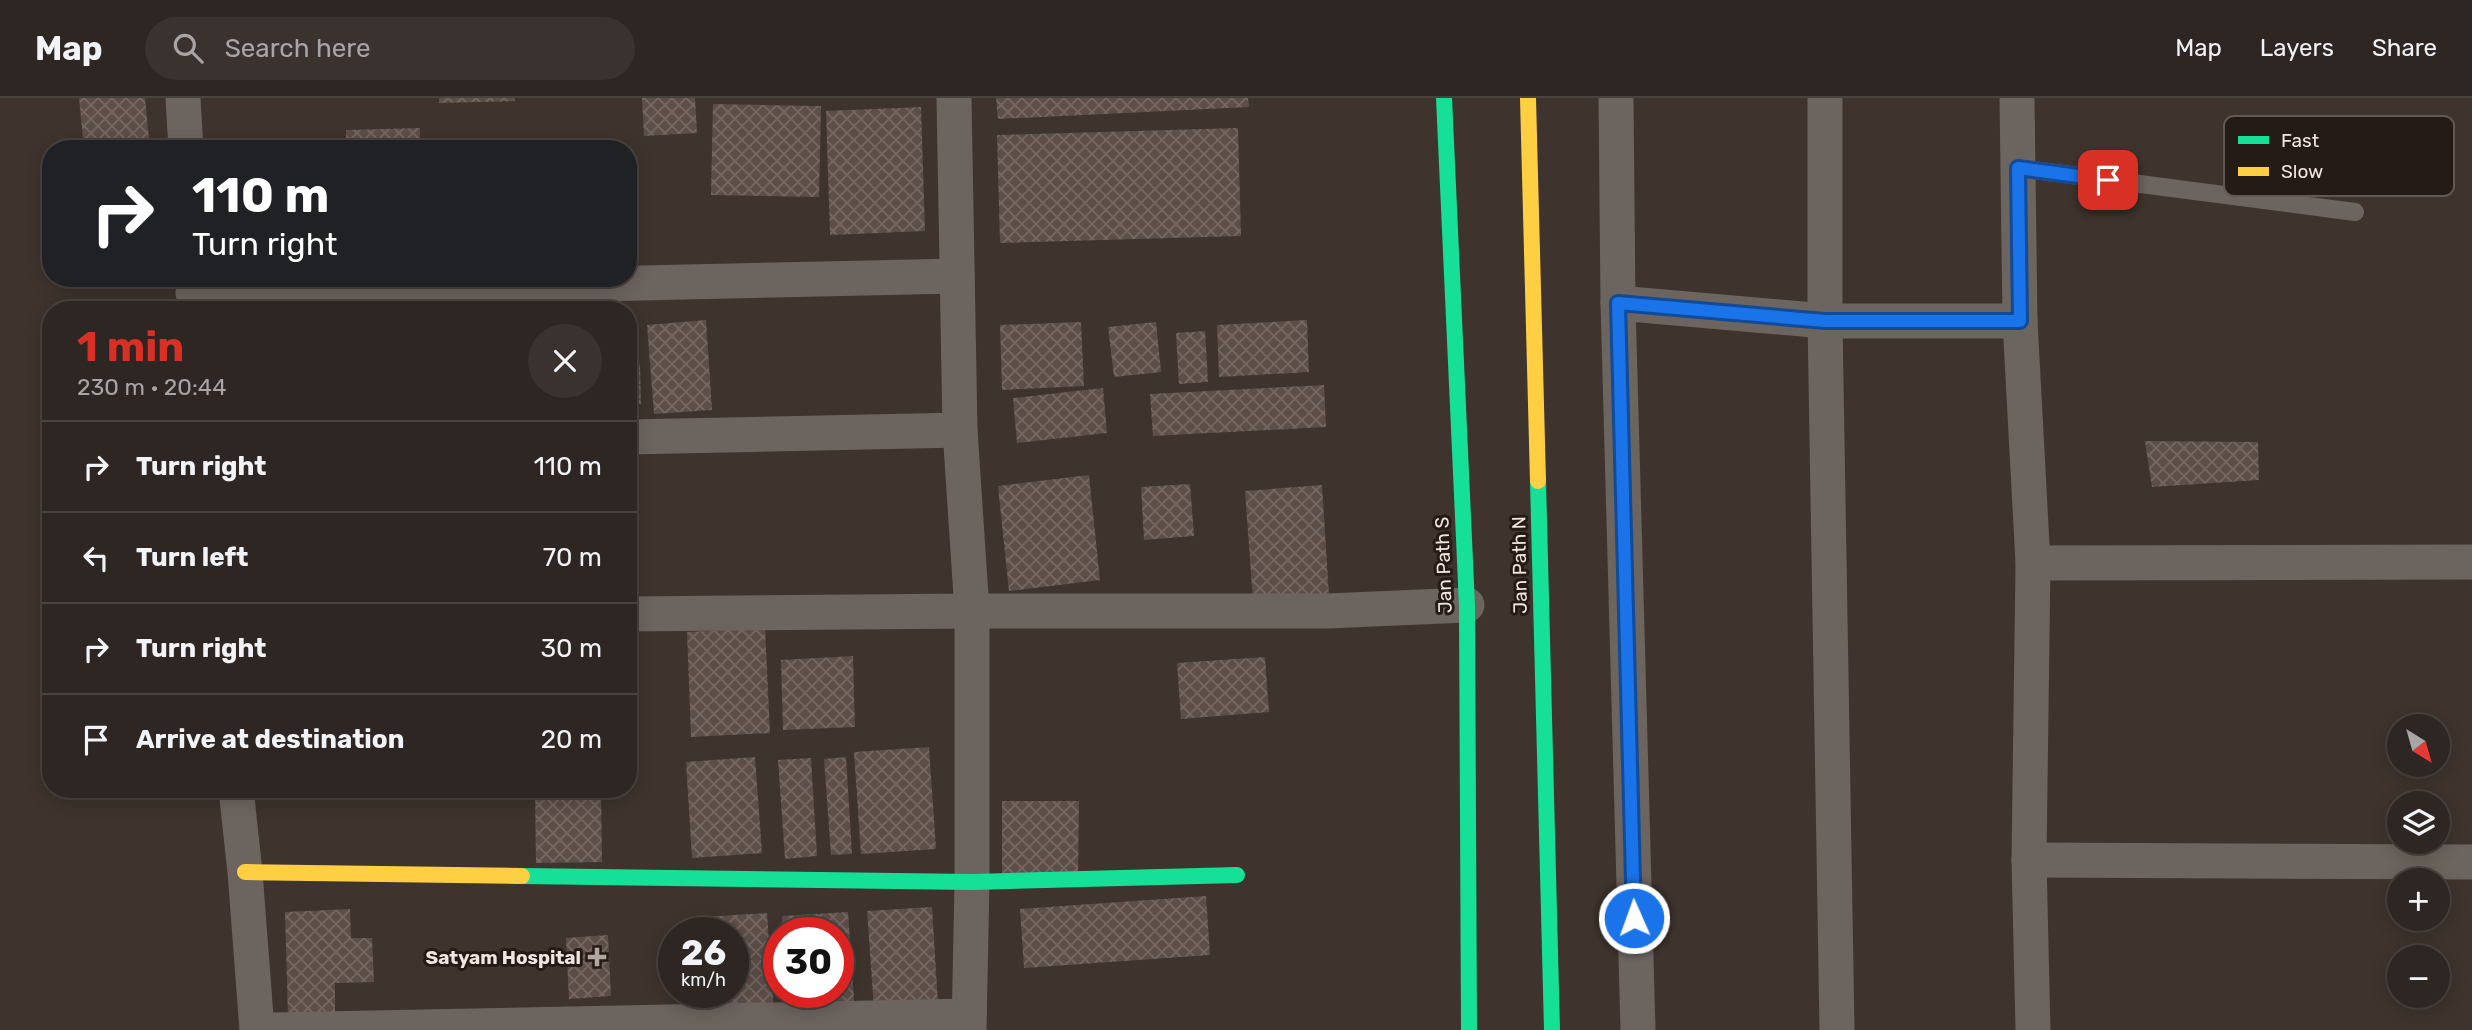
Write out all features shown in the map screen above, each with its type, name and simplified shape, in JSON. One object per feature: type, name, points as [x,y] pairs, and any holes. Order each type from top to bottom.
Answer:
[{"type":"main road","name":"Jan Path S","points":[[1444,98],[1467,605],[1469,1030]]},
{"type":"main road","name":"Jan Path N","points":[[1528,98],[1552,1030]]},
{"type":"main road","points":[[245,872],[972,882],[1237,875]]},
{"type":"street","points":[[183,98],[185,140]]},
{"type":"street","points":[[273,1030],[968,1023],[972,882],[972,611],[960,430],[954,98]]},
{"type":"street","points":[[1616,98],[1618,303],[1638,1030]]},
{"type":"street","points":[[1825,98],[1825,321],[1837,1030]]},
{"type":"street","points":[[2017,98],[2020,321],[2034,563],[2029,860],[2033,1030]]},
{"type":"street","points":[[2018,168],[2040,98]]},
{"type":"street","points":[[637,284],[957,276]]},
{"type":"street","points":[[193,294],[490,287]]},
{"type":"street","points":[[1618,303],[1825,321],[2020,321]]},
{"type":"street","points":[[637,438],[960,430]]},
{"type":"street","points":[[2034,563],[2472,562]]},
{"type":"street","points":[[637,614],[1327,611],[1467,605]]},
{"type":"street","points":[[237,798],[257,1030]]},
{"type":"street","points":[[2029,860],[2472,862]]},
{"type":"lane","points":[[2018,168],[2224,195]]},
{"type":"lane","points":[[2232,196],[2355,212]]},
{"type":"building","points":[[79,98],[145,98],[149,140],[83,140]]},
{"type":"building","points":[[439,98],[515,98],[515,101],[439,103]]},
{"type":"building","points":[[642,98],[695,98],[697,133],[644,136]]},
{"type":"building","points":[[996,98],[1248,98],[1249,107],[998,119]]},
{"type":"building","points":[[713,104],[821,106],[819,197],[711,195]]},
{"type":"building","points":[[921,107],[925,231],[830,235],[826,111]]},
{"type":"building","points":[[420,128],[420,140],[346,140],[346,130]]},
{"type":"building","points":[[1238,128],[1241,236],[1000,243],[997,135]]},
{"type":"building","points":[[706,320],[712,410],[654,414],[647,325]]},
{"type":"building","points":[[1307,320],[1309,372],[1219,377],[1217,325]]},
{"type":"building","points":[[1081,322],[1084,386],[1002,390],[1000,325]]},
{"type":"building","points":[[1156,322],[1161,372],[1114,377],[1108,327]]},
{"type":"building","points":[[1205,331],[1208,382],[1179,384],[1176,333]]},
{"type":"building","points":[[637,364],[640,364],[641,404],[637,404]]},
{"type":"building","points":[[1324,385],[1326,427],[1153,436],[1150,394]]},
{"type":"building","points":[[1103,388],[1107,433],[1017,443],[1013,398]]},
{"type":"building","points":[[2145,441],[2258,442],[2259,480],[2152,487]]},
{"type":"building","points":[[1089,475],[1100,580],[1009,591],[998,486]]},
{"type":"building","points":[[1190,484],[1194,536],[1144,540],[1141,487]]},
{"type":"building","points":[[1322,485],[1329,596],[1253,601],[1245,491]]},
{"type":"building","points":[[765,628],[770,733],[691,737],[687,632]]},
{"type":"building","points":[[853,656],[855,727],[783,730],[781,660]]},
{"type":"building","points":[[1265,657],[1269,712],[1181,719],[1177,663]]},
{"type":"building","points":[[929,747],[936,849],[861,854],[854,752]]},
{"type":"building","points":[[755,757],[762,853],[692,858],[686,762]]},
{"type":"building","points":[[846,757],[852,854],[831,855],[824,759]]},
{"type":"building","points":[[811,758],[817,856],[785,859],[778,760]]},
{"type":"building","points":[[535,798],[601,798],[602,862],[536,863]]},
{"type":"building","points":[[1002,801],[1079,801],[1078,878],[1002,878]]},
{"type":"building","points":[[1206,896],[1210,955],[1024,968],[1020,909]]},
{"type":"building","points":[[932,907],[938,1004],[874,1009],[867,911]]},
{"type":"building","points":[[350,909],[351,938],[372,938],[374,982],[335,983],[335,1015],[288,1017],[285,912]]},
{"type":"building","points":[[848,912],[848,917],[782,917]]},
{"type":"building","points":[[767,913],[767,917],[763,917],[763,1008],[774,1008],[774,1011],[710,1015],[709,1008],[749,1008],[749,917],[703,917]]},
{"type":"building","points":[[608,935],[611,996],[569,999],[566,938]]},
{"type":"building","points":[[854,999],[855,1013],[789,1017],[788,1008],[854,1008]]},
{"type":"traffic: fast","points":[[1444,98],[1467,605],[1469,1030]]},
{"type":"traffic: fast","points":[[1538,481],[1552,1030]]},
{"type":"traffic: fast","points":[[522,876],[972,882],[1237,875]]},
{"type":"traffic: slow","points":[[1528,98],[1538,481]]},
{"type":"traffic: slow","points":[[245,872],[522,876]]},
{"type":"place","name":"Satyam Hospital","points":[[597,957]]},
{"type":"route","points":[[1634,918],[1618,303],[1825,321],[2020,321],[2018,168],[2108,180]]}]
